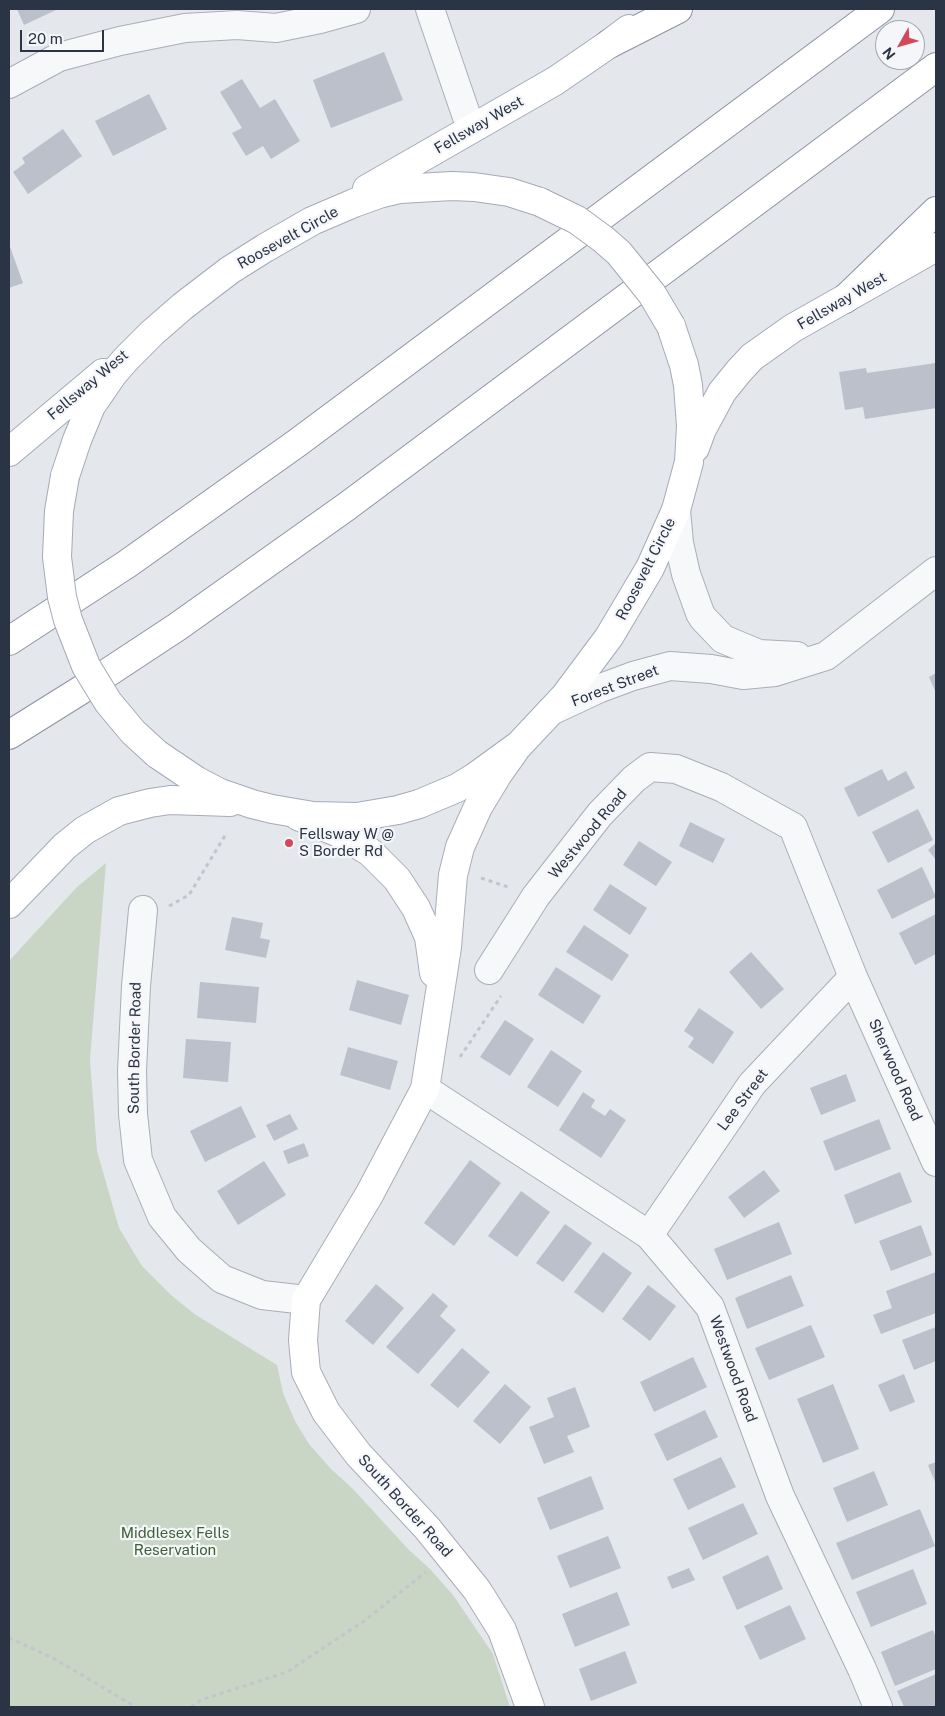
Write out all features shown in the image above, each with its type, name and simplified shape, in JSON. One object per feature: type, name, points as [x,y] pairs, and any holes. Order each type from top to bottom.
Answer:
[{"type":"main road","name":"Fellsway West","points":[[297,230],[548,85],[609,44],[654,9]]},
{"type":"main road","points":[[609,44],[678,9]]},
{"type":"main road","points":[[9,641],[135,559],[290,449],[880,9]]},
{"type":"main road","points":[[9,734],[89,685],[177,627],[346,507],[936,67]]},
{"type":"main road","name":"Roosevelt Circle","points":[[452,186],[474,187],[509,192],[540,202],[577,220],[603,239],[619,253],[652,294],[671,326],[682,354],[688,386],[691,426],[689,462],[676,510],[650,568],[621,619],[588,666],[551,712],[519,745],[475,777],[457,788],[412,806],[357,817],[328,817],[291,813],[252,804],[197,781],[157,754],[133,732],[108,702],[86,666],[68,620],[62,596],[57,557],[59,511],[65,476],[91,406],[113,374],[168,318],[230,270],[297,230],[354,203],[400,189],[452,186]]},
{"type":"main road","points":[[845,299],[936,211]]},
{"type":"main road","name":"Fellsway West","points":[[689,462],[702,429],[719,398],[745,365],[772,342],[936,247]]},
{"type":"main road","name":"Fellsway West","points":[[9,452],[168,318]]},
{"type":"main road","name":"South Border Road","points":[[519,745],[478,807],[460,846],[453,875],[447,947],[425,1089],[369,1195],[306,1300],[303,1340],[306,1372],[326,1412],[358,1454],[427,1528],[477,1590],[502,1630],[530,1707]]},
{"type":"main road","points":[[9,904],[65,846],[85,830],[119,811],[170,800],[252,804]]},
{"type":"main road","name":"South Border Road","points":[[291,813],[337,832],[370,852],[397,879],[416,908],[429,937],[438,1004]]},
{"type":"street","points":[[9,84],[59,58],[120,41],[185,28],[237,25],[276,28],[356,9]]},
{"type":"street","points":[[430,9],[471,129]]},
{"type":"street","points":[[676,510],[678,543],[686,574],[700,613],[724,639],[759,654],[826,656]]},
{"type":"street","name":"Forest Street","points":[[551,712],[633,676],[667,667],[711,669],[743,675],[774,672],[826,656],[936,571]]},
{"type":"street","name":"Westwood Road","points":[[488,970],[536,896],[600,814],[634,779],[650,767],[676,769],[721,787],[793,827],[853,977]]},
{"type":"street","name":"South Border Road","points":[[143,910],[136,986],[132,1071],[133,1114],[138,1160],[162,1216],[189,1250],[222,1279],[262,1295],[306,1300]]},
{"type":"street","name":"Sherwood Road","points":[[853,977],[936,1162]]},
{"type":"street","name":"Lee Street","points":[[649,1235],[752,1084],[853,977]]},
{"type":"street","name":"Westwood Road","points":[[425,1089],[649,1235],[710,1307],[780,1496],[878,1707]]},
{"type":"path","points":[[143,910],[171,906],[189,895],[226,834]]},
{"type":"path","points":[[476,876],[536,896]]},
{"type":"path","points":[[460,1057],[510,983],[488,970]]},
{"type":"path","points":[[190,1707],[201,1700],[287,1672],[364,1621],[430,1569],[450,1556]]},
{"type":"path","points":[[9,1638],[53,1658],[136,1707]]},
{"type":"green space","name":"Middlesex Fells Reservation","points":[[106,863],[90,1060],[97,1151],[119,1228],[142,1266],[172,1296],[196,1315],[277,1365],[283,1393],[295,1421],[309,1444],[453,1595],[493,1654],[510,1707],[9,1707],[9,961],[77,887]]},
{"type":"building","points":[[17,9],[58,9],[24,25]]},
{"type":"building","points":[[384,52],[403,100],[331,128],[313,80]]},
{"type":"building","points":[[242,79],[260,108],[275,99],[300,141],[271,159],[263,146],[246,156],[232,133],[242,128],[220,92]]},
{"type":"building","points":[[149,94],[167,129],[113,156],[95,121]]},
{"type":"building","points":[[63,129],[82,156],[28,194],[13,172],[25,163],[22,158]]},
{"type":"building","points":[[9,244],[23,283],[9,288]]},
{"type":"building","points":[[936,363],[936,408],[865,419],[863,407],[845,410],[839,372],[866,368],[867,373]]},
{"type":"building","points":[[936,673],[936,693],[929,677]]},
{"type":"building","points":[[882,769],[888,781],[906,771],[915,788],[858,817],[844,788]]},
{"type":"building","points":[[918,809],[933,840],[888,863],[872,832]]},
{"type":"building","points":[[690,822],[725,839],[713,863],[679,846]]},
{"type":"building","points":[[639,841],[672,862],[656,886],[623,865]]},
{"type":"building","points":[[936,843],[936,860],[928,850]]},
{"type":"building","points":[[922,867],[936,897],[892,919],[877,890]]},
{"type":"building","points":[[610,884],[647,908],[630,935],[593,910]]},
{"type":"building","points":[[936,914],[936,954],[915,965],[899,933]]},
{"type":"building","points":[[232,917],[263,923],[260,938],[270,940],[266,958],[225,950]]},
{"type":"building","points":[[584,925],[629,955],[612,981],[566,952]]},
{"type":"building","points":[[751,952],[784,989],[761,1009],[729,972]]},
{"type":"building","points":[[556,967],[601,996],[583,1024],[538,995]]},
{"type":"building","points":[[357,980],[409,995],[401,1025],[349,1010]]},
{"type":"building","points":[[200,982],[259,987],[256,1023],[197,1018]]},
{"type":"building","points":[[699,1008],[734,1032],[713,1064],[688,1047],[694,1038],[684,1031]]},
{"type":"building","points":[[505,1020],[534,1039],[510,1076],[480,1057]]},
{"type":"building","points":[[186,1039],[231,1042],[228,1082],[183,1078]]},
{"type":"building","points":[[348,1047],[398,1061],[390,1090],[340,1075]]},
{"type":"building","points":[[551,1050],[582,1071],[558,1107],[527,1087]]},
{"type":"building","points":[[846,1074],[856,1101],[821,1115],[810,1088]]},
{"type":"building","points":[[583,1092],[595,1100],[591,1107],[605,1116],[610,1109],[626,1120],[601,1158],[559,1130]]},
{"type":"building","points":[[241,1106],[256,1137],[205,1162],[190,1131]]},
{"type":"building","points":[[290,1114],[298,1129],[274,1141],[266,1125]]},
{"type":"building","points":[[879,1119],[891,1149],[835,1171],[823,1141]]},
{"type":"building","points":[[304,1143],[309,1156],[288,1164],[283,1151]]},
{"type":"building","points":[[470,1160],[501,1183],[454,1246],[424,1223]]},
{"type":"building","points":[[264,1161],[286,1195],[238,1225],[217,1191]]},
{"type":"building","points":[[764,1170],[780,1191],[744,1218],[728,1197]]},
{"type":"building","points":[[900,1172],[912,1202],[855,1224],[844,1195]]},
{"type":"building","points":[[521,1191],[550,1212],[517,1257],[488,1236]]},
{"type":"building","points":[[779,1222],[792,1254],[727,1280],[714,1249]]},
{"type":"building","points":[[565,1224],[592,1243],[563,1282],[536,1263]]},
{"type":"building","points":[[921,1225],[932,1255],[891,1271],[879,1241]]},
{"type":"building","points":[[603,1252],[632,1273],[603,1313],[574,1292]]},
{"type":"building","points":[[936,1272],[936,1313],[881,1334],[873,1315],[892,1308],[886,1291]]},
{"type":"building","points":[[791,1275],[804,1306],[747,1329],[735,1298]]},
{"type":"building","points":[[376,1284],[404,1308],[373,1345],[345,1321]]},
{"type":"building","points":[[648,1285],[676,1306],[650,1341],[622,1319]]},
{"type":"building","points":[[433,1293],[448,1306],[440,1316],[456,1330],[418,1374],[386,1347]]},
{"type":"building","points":[[811,1325],[825,1357],[769,1380],[755,1348]]},
{"type":"building","points":[[936,1327],[936,1361],[914,1370],[902,1340]]},
{"type":"building","points":[[462,1348],[490,1372],[458,1408],[430,1385]]},
{"type":"building","points":[[693,1357],[707,1387],[654,1412],[640,1382]]},
{"type":"building","points":[[904,1374],[915,1402],[890,1412],[878,1385]]},
{"type":"building","points":[[505,1384],[531,1407],[500,1444],[473,1421]]},
{"type":"building","points":[[833,1384],[859,1449],[823,1463],[797,1399]]},
{"type":"building","points":[[575,1387],[590,1427],[567,1436],[574,1452],[544,1464],[529,1427],[554,1417],[547,1398]]},
{"type":"building","points":[[705,1410],[718,1437],[667,1461],[654,1434]]},
{"type":"building","points":[[721,1457],[736,1487],[688,1510],[673,1479]]},
{"type":"building","points":[[936,1462],[936,1484],[928,1465]]},
{"type":"building","points":[[874,1471],[888,1505],[847,1522],[833,1488]]},
{"type":"building","points":[[591,1476],[604,1509],[550,1530],[537,1498]]},
{"type":"building","points":[[743,1503],[758,1534],[703,1560],[688,1528]]},
{"type":"building","points":[[920,1509],[935,1546],[852,1580],[836,1543]]},
{"type":"building","points":[[608,1536],[621,1568],[570,1588],[557,1556]]},
{"type":"building","points":[[768,1555],[783,1589],[737,1610],[722,1577]]},
{"type":"building","points":[[689,1568],[695,1580],[672,1589],[667,1577]]},
{"type":"building","points":[[913,1569],[927,1604],[871,1627],[856,1592]]},
{"type":"building","points":[[617,1592],[630,1625],[575,1647],[562,1614]]},
{"type":"building","points":[[790,1605],[806,1639],[760,1660],[744,1626]]},
{"type":"building","points":[[933,1630],[936,1638],[936,1669],[895,1686],[881,1652]]},
{"type":"building","points":[[625,1651],[637,1683],[591,1701],[579,1669]]},
{"type":"building","points":[[936,1674],[936,1707],[904,1707],[897,1691]]},
{"type":"place","name":"Fellsway W @ S Border Rd","points":[[289,843]]}]
